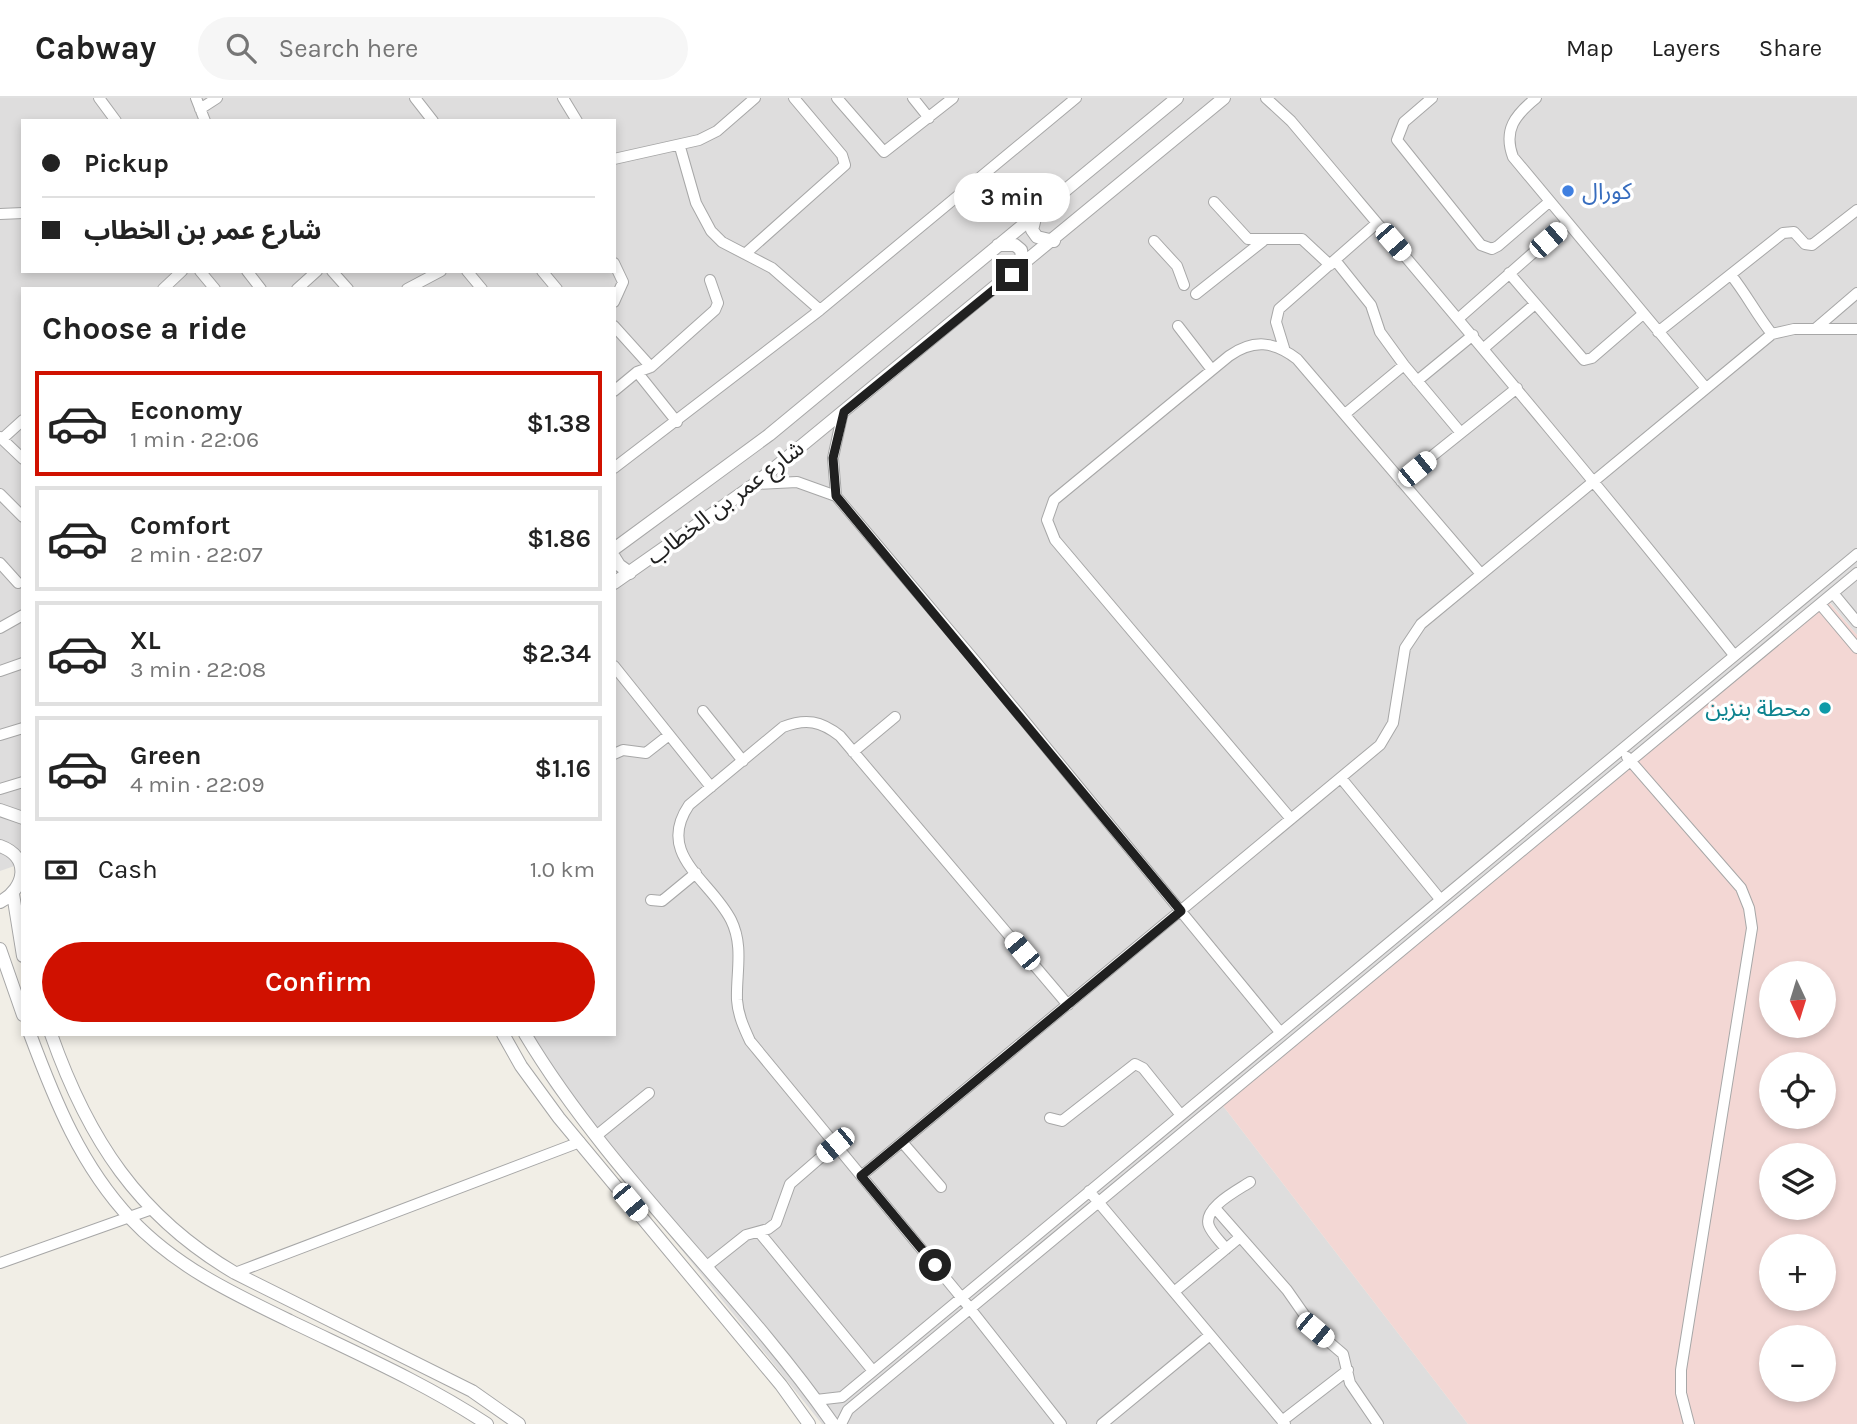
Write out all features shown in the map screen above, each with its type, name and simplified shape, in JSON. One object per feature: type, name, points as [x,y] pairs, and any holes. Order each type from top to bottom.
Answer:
[{"type":"street","points":[[99,98],[115,119]]},
{"type":"street","points":[[198,104],[217,98]]},
{"type":"street","points":[[415,98],[431,119]]},
{"type":"street","points":[[563,98],[576,119]]},
{"type":"street","points":[[616,159],[680,147],[717,131],[755,98]]},
{"type":"street","points":[[745,254],[845,166],[842,155],[794,98]]},
{"type":"street","points":[[837,98],[884,152],[953,98]]},
{"type":"street","points":[[913,98],[929,118]]},
{"type":"street","points":[[616,467],[820,310],[1076,98]]},
{"type":"street","name":"شارع عمر بن الخطاب","points":[[616,548],[769,435],[1177,98]]},
{"type":"street","name":"شارع عمر بن الخطاب","points":[[616,582],[755,484],[1054,241],[1224,98]]},
{"type":"street","points":[[1432,98],[1404,122],[1397,140],[1481,245],[1492,249],[1498,246],[1549,202]]},
{"type":"street","points":[[1536,98],[1513,121],[1509,145],[1513,157],[1705,387]]},
{"type":"street","points":[[1273,100],[1594,480],[1734,656]]},
{"type":"street","points":[[680,147],[702,218],[722,242],[772,268],[820,310]]},
{"type":"street","points":[[1214,202],[1241,235],[1263,241],[1302,239],[1332,263],[1371,305],[1380,332],[1461,433]]},
{"type":"street","points":[[1658,332],[1783,233],[1794,232],[1805,244],[1812,245],[1857,210]]},
{"type":"street","points":[[0,214],[21,213]]},
{"type":"street","points":[[1036,214],[1032,230],[1037,237],[1054,241]]},
{"type":"street","points":[[1284,348],[1276,323],[1279,309],[1377,223]]},
{"type":"street","points":[[1459,318],[1567,223]]},
{"type":"street","points":[[1154,241],[1177,266],[1184,285]]},
{"type":"street","points":[[1196,294],[1263,241]]},
{"type":"street","points":[[998,245],[1014,245],[1021,250],[1023,266]]},
{"type":"street","points":[[616,267],[624,282],[616,298]]},
{"type":"street","points":[[165,287],[180,273]]},
{"type":"street","points":[[202,273],[213,287]]},
{"type":"street","points":[[249,273],[259,287]]},
{"type":"street","points":[[299,287],[315,273]]},
{"type":"street","points":[[334,273],[346,287]]},
{"type":"street","points":[[426,285],[439,273]]},
{"type":"street","points":[[469,273],[480,287]]},
{"type":"street","points":[[544,273],[555,287]]},
{"type":"street","points":[[1510,273],[1581,357],[1588,360],[1643,314]]},
{"type":"street","points":[[1731,275],[1751,299],[1754,312],[1772,334]]},
{"type":"street","points":[[616,389],[637,372],[651,367],[715,310],[718,303],[710,280]]},
{"type":"street","points":[[1815,329],[1857,293]]},
{"type":"street","points":[[1484,348],[1535,304]]},
{"type":"street","points":[[1178,326],[1212,370]]},
{"type":"street","points":[[616,328],[651,367]]},
{"type":"street","points":[[861,1176],[1341,778],[1388,735],[1396,710],[1401,661],[1412,635],[1481,574],[1772,334],[1794,328],[1857,329]]},
{"type":"street","points":[[1417,381],[1473,335]]},
{"type":"street","points":[[1291,819],[1063,551],[1049,531],[1047,520],[1054,500],[1212,370],[1248,345],[1270,344],[1284,348],[1297,359],[1481,574]]},
{"type":"street","points":[[1345,414],[1404,365]]},
{"type":"street","points":[[637,372],[677,422]]},
{"type":"street","points":[[1402,481],[1517,388]]},
{"type":"street","points":[[836,496],[833,458],[844,412]]},
{"type":"street","points":[[21,422],[3,444],[21,458]]},
{"type":"street","points":[[755,484],[797,482],[836,496],[1280,1032]]},
{"type":"street","points":[[0,494],[21,515]]},
{"type":"street","points":[[816,1400],[842,1397],[1857,554]]},
{"type":"street","points":[[616,560],[630,573]]},
{"type":"street","points":[[0,563],[18,583]]},
{"type":"street","points":[[841,1424],[848,1410],[1857,573]]},
{"type":"street","points":[[1833,593],[1857,622]]},
{"type":"street","points":[[1820,604],[1857,648]]},
{"type":"street","points":[[0,612],[4,626],[21,616]]},
{"type":"street","points":[[0,671],[21,666]]},
{"type":"street","points":[[616,669],[711,787]]},
{"type":"street","points":[[703,711],[743,761]]},
{"type":"street","points":[[853,752],[895,716]]},
{"type":"street","points":[[1061,1424],[971,1309],[750,1041],[737,999],[739,955],[736,932],[726,911],[682,854],[677,829],[689,805],[783,727],[797,722],[813,721],[828,726],[1068,1004]]},
{"type":"street","points":[[0,735],[21,729]]},
{"type":"street","points":[[616,753],[623,750],[646,753],[669,735]]},
{"type":"street","points":[[1621,749],[1741,888],[1749,908],[1752,928],[1681,1370],[1681,1393],[1689,1424]]},
{"type":"street","points":[[1341,778],[1440,899]]},
{"type":"street","points":[[0,789],[21,783]]},
{"type":"street","points":[[0,810],[21,817]]},
{"type":"street","points":[[12,848],[21,865]]},
{"type":"street","points":[[651,900],[662,901],[696,873]]},
{"type":"street","points":[[0,902],[13,894],[21,881]]},
{"type":"street","points":[[13,894],[21,944]]},
{"type":"street","points":[[0,948],[21,1011]]},
{"type":"street","points":[[0,973],[13,991],[21,1011]]},
{"type":"street","points":[[31,1036],[54,1100],[79,1149],[129,1217],[174,1258],[202,1277],[396,1372],[487,1424]]},
{"type":"street","points":[[52,1036],[71,1091],[97,1138],[152,1209],[206,1256],[472,1391],[519,1424]]},
{"type":"street","points":[[504,1036],[539,1092],[725,1317],[809,1424]]},
{"type":"street","points":[[526,1036],[544,1066],[596,1136],[707,1266],[833,1424]]},
{"type":"street","points":[[1050,1118],[1062,1121],[1135,1064],[1143,1068],[1181,1114]]},
{"type":"street","points":[[596,1136],[649,1093]]},
{"type":"street","points":[[79,1149],[97,1138]]},
{"type":"street","points":[[235,1273],[580,1142]]},
{"type":"street","points":[[902,1142],[941,1187]]},
{"type":"street","points":[[707,1266],[746,1235],[776,1223],[790,1184],[835,1145]]},
{"type":"street","points":[[1226,1249],[1208,1224],[1215,1208],[1250,1182]]},
{"type":"street","points":[[1088,1191],[1283,1422],[1348,1370]]},
{"type":"street","points":[[1215,1208],[1287,1290],[1315,1330],[1343,1354],[1350,1383],[1378,1424]]},
{"type":"street","points":[[0,1263],[152,1209]]},
{"type":"street","points":[[759,1232],[873,1371]]},
{"type":"street","points":[[1174,1292],[1239,1238]]},
{"type":"street","points":[[725,1317],[738,1305]]},
{"type":"street","points":[[1102,1424],[1210,1335]]},
{"type":"shaded area","points":[[0,98],[1857,98],[1857,635],[1824,595],[1217,1098],[1468,1424],[822,1424],[551,1088],[519,1036],[616,1036],[616,287],[21,287],[21,864],[0,871]]},
{"type":"shaded area","points":[[1823,595],[1857,635],[1857,1424],[1468,1424],[1217,1098]]},
{"type":"place","name":"كورال","points":[[1568,191]]},
{"type":"place","name":"محطة بنزين","points":[[1825,708]]},
{"type":"route","points":[[935,1265],[861,1176],[1181,911],[836,496],[834,445],[844,412],[1012,275]]}]
